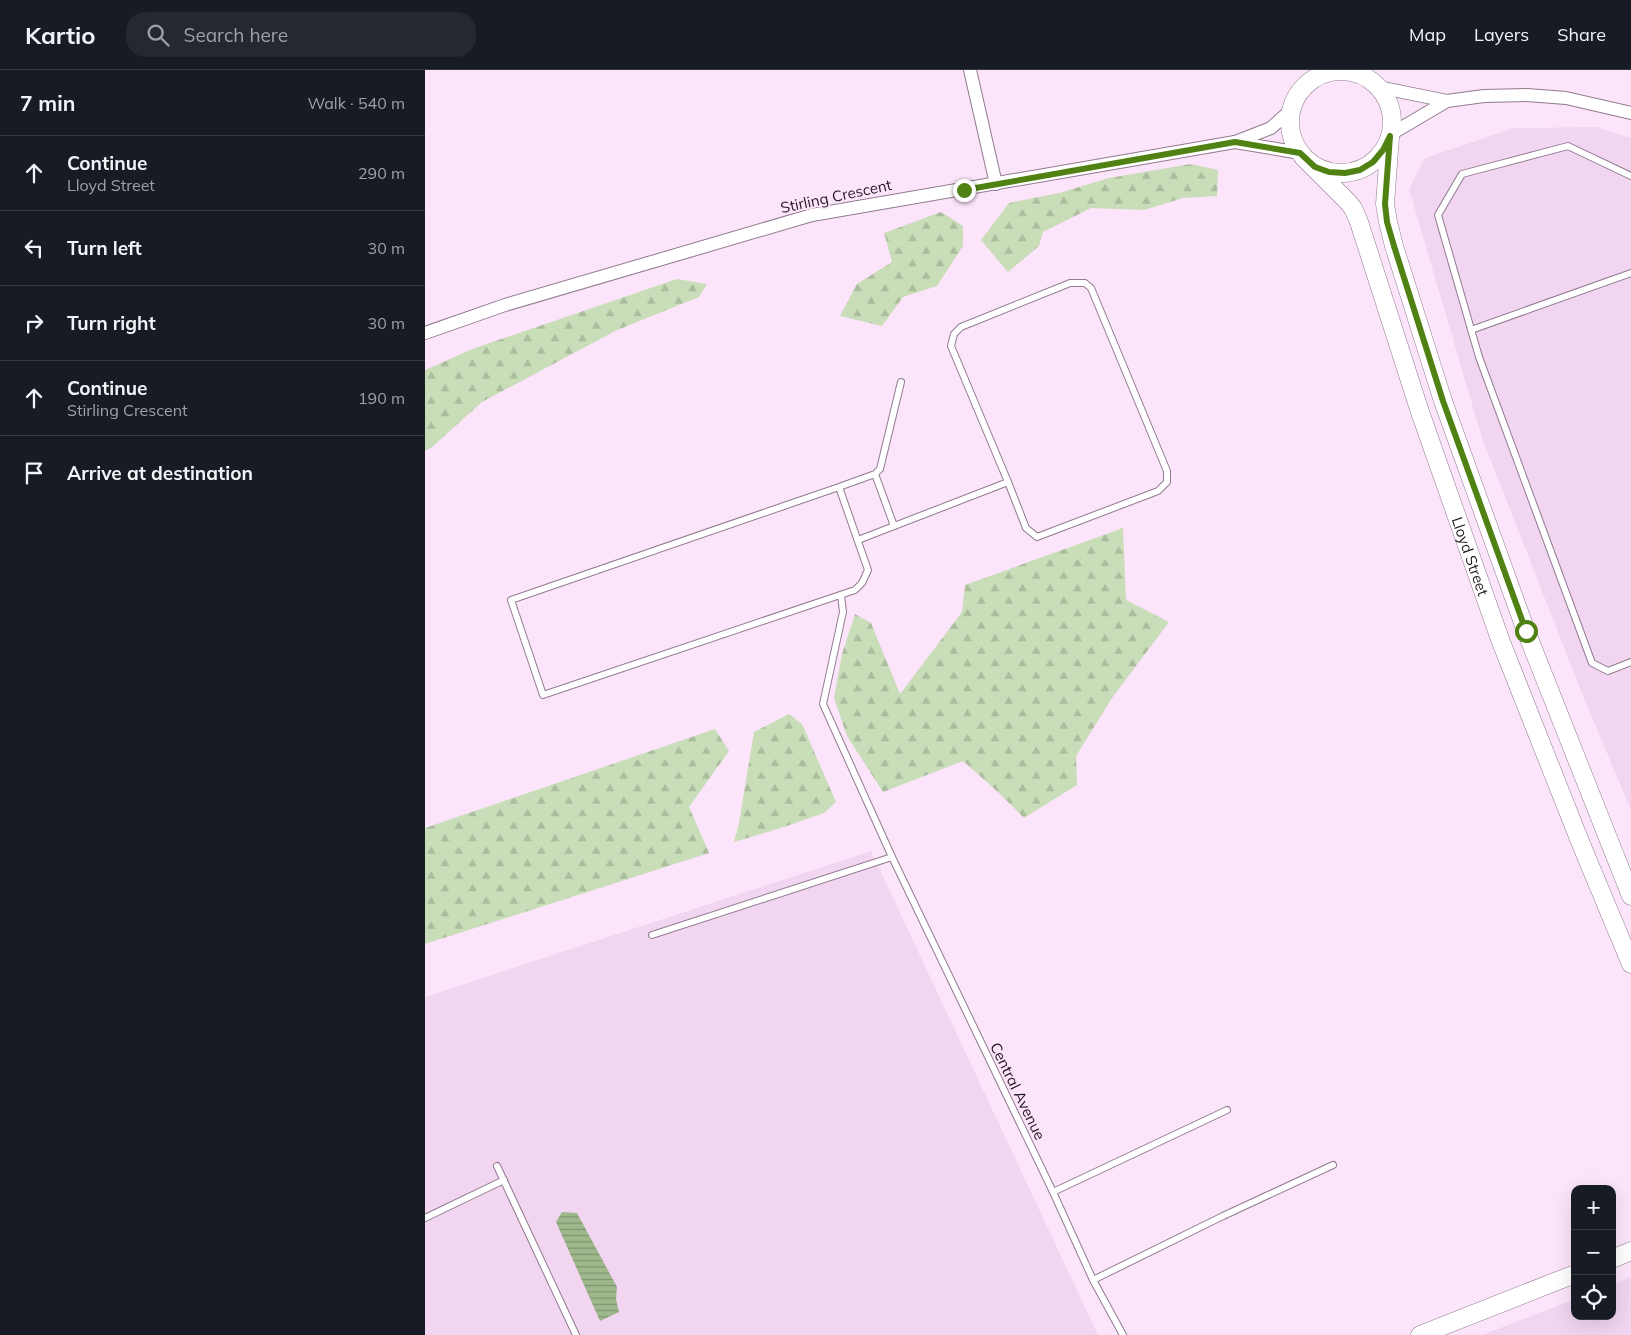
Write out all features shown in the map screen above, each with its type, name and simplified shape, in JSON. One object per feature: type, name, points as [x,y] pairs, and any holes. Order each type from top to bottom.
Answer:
[{"type":"main road","points":[[1346,71],[1360,74],[1378,86],[1385,97],[1390,108],[1392,121],[1390,135],[1383,150],[1373,162],[1360,170],[1345,173],[1329,172],[1315,167],[1302,155],[1294,143],[1290,119],[1292,109],[1298,94],[1307,84],[1319,76],[1332,72],[1346,71]]},
{"type":"main road","name":"Lloyd Street","points":[[1390,135],[1385,204],[1387,222],[1443,401],[1526,631],[1631,896]]},
{"type":"main road","name":"Lloyd Street","points":[[1302,155],[1353,208],[1359,222],[1420,412],[1501,642],[1631,964]]},
{"type":"main road","points":[[1616,1257],[1631,1251]]},
{"type":"main road","points":[[1420,1335],[1572,1275]]},
{"type":"street","points":[[970,70],[996,184]]},
{"type":"street","points":[[1378,86],[1447,101],[1484,96],[1527,95],[1566,98],[1631,113]]},
{"type":"street","points":[[1390,135],[1447,101]]},
{"type":"street","name":"Stirling Crescent","points":[[425,333],[505,305],[812,215],[1235,142],[1271,128],[1292,109]]},
{"type":"street","name":"Stirling Crescent","points":[[1235,142],[1302,155]]},
{"type":"lane","points":[[1631,176],[1568,146],[1462,174],[1438,215],[1479,357],[1592,663],[1608,671],[1631,662]]},
{"type":"lane","points":[[1471,330],[1631,273]]},
{"type":"lane","points":[[1070,283],[1085,283],[1091,288],[1167,471],[1167,482],[1158,491],[1037,537],[1026,528],[1008,482],[951,346],[954,334],[961,327],[1070,283]]},
{"type":"lane","points":[[839,487],[868,570],[862,583],[855,590],[543,695],[511,600],[875,474],[880,469],[901,382]]},
{"type":"lane","points":[[875,474],[893,526]]},
{"type":"lane","points":[[858,540],[1008,482]]},
{"type":"lane","name":"Central Avenue","points":[[841,595],[843,612],[823,704],[892,857],[1053,1192],[1093,1280],[1123,1335]]},
{"type":"lane","points":[[651,935],[892,857]]},
{"type":"lane","points":[[1053,1192],[1227,1110]]},
{"type":"lane","points":[[497,1166],[576,1335]]},
{"type":"lane","points":[[1093,1280],[1223,1216],[1333,1166]]},
{"type":"lane","points":[[425,1218],[504,1180]]},
{"type":"shaded area","points":[[1597,127],[1631,138],[1631,810],[1585,701],[1482,438],[1409,189],[1425,158],[1514,128]]},
{"type":"shaded area","points":[[871,851],[1098,1335],[425,1335],[425,997]]},
{"type":"shaded area","points":[[562,1212],[577,1213],[617,1287],[616,1299],[619,1312],[600,1321],[556,1222]]},
{"type":"shaded area","points":[[1631,1277],[1631,1335],[1482,1335],[1571,1301],[1571,1320],[1616,1320],[1616,1283]]},
{"type":"green space","points":[[1191,164],[1218,170],[1217,196],[1183,198],[1144,210],[1091,208],[1043,232],[1039,246],[1008,272],[981,240],[1009,203],[1059,193],[1109,178]]},
{"type":"green space","points":[[941,212],[963,226],[963,246],[937,286],[903,297],[882,326],[840,316],[857,284],[892,262],[884,233]]},
{"type":"green space","points":[[677,279],[707,284],[699,297],[617,330],[482,402],[432,447],[425,451],[425,370],[475,348]]},
{"type":"green space","points":[[1123,528],[1126,600],[1169,622],[1112,698],[1076,756],[1077,785],[1024,818],[963,761],[883,792],[847,736],[834,698],[842,654],[855,614],[871,623],[900,694],[962,612],[965,585]]},
{"type":"green space","points":[[789,714],[802,724],[836,802],[824,813],[734,842],[739,823],[754,732]]},
{"type":"green space","points":[[715,729],[729,751],[689,807],[709,853],[425,944],[425,828]]},
{"type":"route","points":[[964,190],[1235,142],[1272,150],[1300,153],[1315,167],[1329,172],[1345,173],[1360,170],[1373,162],[1383,150],[1390,136],[1385,192],[1387,222],[1443,401],[1526,631]]}]
